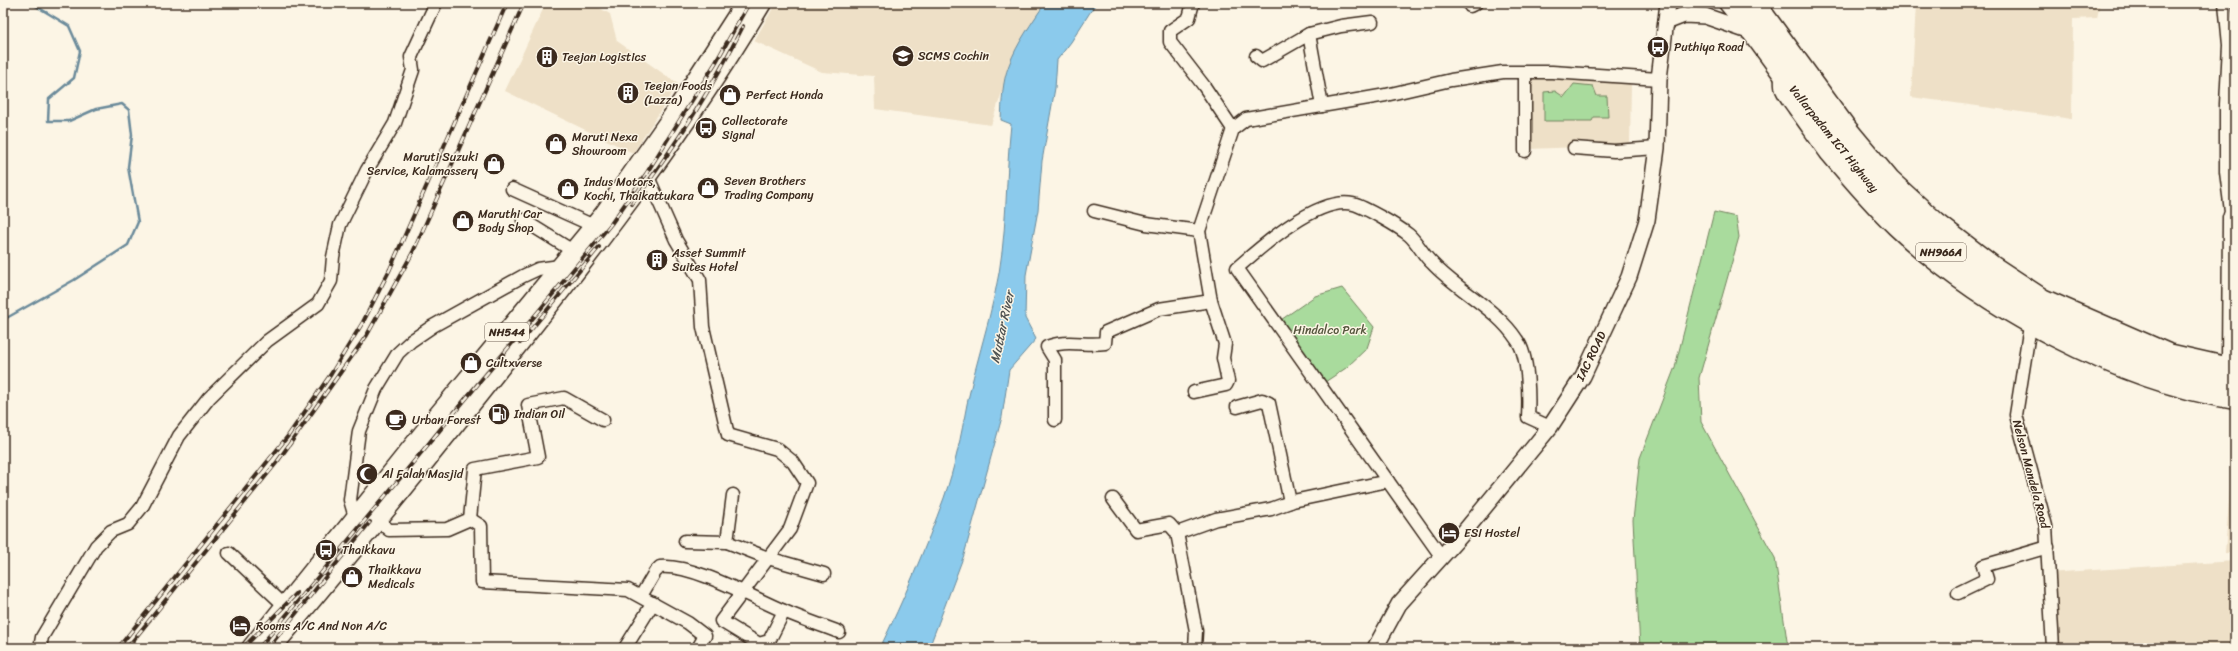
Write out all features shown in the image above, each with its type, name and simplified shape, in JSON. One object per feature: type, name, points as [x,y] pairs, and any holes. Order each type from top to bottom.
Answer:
[{"type":"highway","name":"NH544","points":[[251,648],[355,517],[594,226],[671,118],[745,3]]},
{"type":"highway","name":"NH544","points":[[272,648],[393,504],[600,241],[648,177],[738,43],[762,3]]},
{"type":"highway","name":"Vallarpadam ICT Highway","points":[[1728,3],[1844,157],[1879,197],[1914,230],[1956,265],[2005,299],[2052,327],[2107,355],[2164,375],[2235,390]]},
{"type":"highway","name":"Vallarpadam ICT Highway","points":[[1744,3],[1869,166],[1909,209],[2000,280],[2056,313],[2108,338],[2165,361],[2233,369]]},
{"type":"highway","points":[[378,489],[393,504]]},
{"type":"main road","name":"IAC ROAD","points":[[1375,648],[1393,613],[1441,556],[1464,532],[1550,427],[1583,376],[1629,277],[1647,220],[1657,148],[1659,79],[1668,3]]},
{"type":"main road","points":[[1666,22],[1684,15],[1705,16],[1751,32]]},
{"type":"street","points":[[40,648],[42,637],[96,546],[111,531],[128,524],[142,507],[179,436],[210,398],[268,341],[318,304],[331,281],[333,257],[340,225],[367,170],[395,123],[413,70],[411,57],[436,3]]},
{"type":"street","points":[[1193,3],[1189,18],[1170,30],[1170,42],[1204,86],[1233,130]]},
{"type":"street","points":[[1760,3],[1848,124],[1894,178],[1939,220],[1996,263],[2045,296],[2169,350],[2233,369],[2229,217],[2233,211],[2226,172],[2226,104],[2229,45],[2225,3]]},
{"type":"street","points":[[1256,56],[1262,61],[1309,34],[1341,26],[1372,22]]},
{"type":"street","points":[[1309,34],[1322,106]]},
{"type":"street","points":[[1194,392],[1226,385],[1228,381],[1223,358],[1225,344],[1211,301],[1199,231],[1233,130],[1246,119],[1386,95],[1451,80],[1503,72],[1552,72],[1659,79]]},
{"type":"street","points":[[1781,72],[1781,89],[1818,143],[1858,192],[1894,229],[1932,262],[1974,293],[2008,315],[2060,343],[2109,366],[2168,387],[2235,403]]},
{"type":"street","points":[[1525,73],[1526,151]]},
{"type":"street","points":[[1574,148],[1614,151],[1657,148]]},
{"type":"street","points":[[648,177],[676,240],[700,280],[703,327],[728,435],[777,449],[793,462],[807,483],[790,529],[721,621],[759,644],[769,641],[784,611]]},
{"type":"street","points":[[512,189],[594,226]]},
{"type":"street","points":[[1441,556],[1237,268],[1285,230],[1311,213],[1328,205],[1353,204],[1379,216],[1409,235],[1432,264],[1503,324],[1518,341],[1526,367],[1529,396],[1528,417],[1550,427]]},
{"type":"street","points":[[1094,211],[1146,224],[1199,231]]},
{"type":"street","points":[[523,220],[573,251]]},
{"type":"street","points":[[355,517],[350,500],[360,427],[386,370],[398,352],[406,344],[422,334],[523,276],[538,269],[560,266]]},
{"type":"street","points":[[1055,420],[1055,360],[1047,347],[1057,342],[1094,345],[1105,343],[1106,332],[1159,309],[1211,301]]},
{"type":"street","name":"Nelson Mandela Road","points":[[2030,326],[2016,415],[2046,526],[2053,648]]},
{"type":"street","points":[[470,519],[475,469],[538,457],[528,405],[564,398],[603,420]]},
{"type":"street","points":[[1237,407],[1262,400],[1269,403],[1290,502]]},
{"type":"street","points":[[1177,533],[1216,519],[1271,509],[1290,502],[1388,481]]},
{"type":"street","points":[[727,542],[733,495]]},
{"type":"street","points":[[1113,498],[1136,530],[1169,524],[1177,533],[1196,631],[1195,648]]},
{"type":"street","points":[[379,521],[389,530],[447,529],[470,519]]},
{"type":"street","points":[[470,519],[481,526],[482,582],[628,590],[653,603],[705,636],[698,648]]},
{"type":"street","points":[[685,541],[727,542],[768,558],[824,574]]},
{"type":"street","points":[[1958,593],[1987,579],[1983,566],[2048,547]]},
{"type":"street","points":[[229,552],[284,605]]},
{"type":"street","points":[[641,596],[655,572],[660,568],[666,567],[684,570],[744,592],[784,611],[839,632]]},
{"type":"street","points":[[625,648],[653,603]]},
{"type":"shaded area","points":[[546,3],[591,3],[610,14],[617,41],[678,84],[633,153],[505,91]]},
{"type":"shaded area","name":"SCMS Cochin","points":[[776,3],[1051,3],[1008,74],[991,125],[875,109],[874,76],[822,72],[754,41]]},
{"type":"shaded area","points":[[1916,3],[2100,3],[2097,18],[2073,19],[2072,119],[1911,97]]},
{"type":"shaded area","points":[[1528,75],[1631,81],[1630,145],[1529,149]]},
{"type":"shaded area","points":[[2235,424],[2235,553],[2225,553]]},
{"type":"shaded area","points":[[2235,561],[2235,648],[2051,648],[2047,573]]},
{"type":"green space","points":[[1574,84],[1593,86],[1597,96],[1607,96],[1608,117],[1594,117],[1592,121],[1544,121],[1544,92],[1555,91],[1564,97]]},
{"type":"green space","points":[[1714,212],[1736,217],[1739,237],[1699,378],[1701,422],[1775,558],[1787,641],[1791,648],[1640,648],[1633,520],[1640,458],[1675,367]]},
{"type":"green space","name":"Hindalco Park","points":[[1342,288],[1374,327],[1367,348],[1346,368],[1325,382],[1278,322],[1315,296]]},
{"type":"water","name":"Muttar River","points":[[1045,3],[1096,3],[1071,42],[1057,60],[1055,88],[1042,161],[1038,210],[1026,275],[1025,318],[1036,339],[1009,370],[1002,417],[964,555],[929,648],[880,648],[906,593],[930,536],[955,463],[970,390],[995,293],[1002,251],[1011,124],[1001,120],[1005,78],[1016,49]]},
{"type":"waterway","points":[[3,320],[74,280],[128,245],[138,222],[128,167],[132,135],[129,110],[122,104],[96,109],[69,121],[48,121],[49,99],[74,78],[80,51],[69,26],[31,3]]},
{"type":"railway","points":[[118,648],[288,436],[331,374],[363,322],[390,269],[507,3]]},
{"type":"railway","points":[[127,648],[277,462],[367,335],[413,252],[524,3]]},
{"type":"railway","points":[[259,648],[611,224],[646,174],[716,62],[749,3]]},
{"type":"railway","points":[[632,204],[692,118],[743,26]]},
{"type":"railway","points":[[520,343],[599,247]]},
{"type":"railway","points":[[268,648],[370,522]]},
{"type":"railway","points":[[243,648],[297,593]]},
{"type":"place","name":"Puthiya Road","points":[[1658,47]]},
{"type":"place","name":"SCMS Cochin","points":[[903,56]]},
{"type":"place","name":"Teejan Logistics","points":[[547,57]]},
{"type":"place","name":"Teejan Foods (Lazza)","points":[[628,93]]},
{"type":"place","name":"Perfect Honda","points":[[730,95]]},
{"type":"place","name":"Collectorate Signal","points":[[706,128]]},
{"type":"place","name":"Maruti Nexa Showroom","points":[[556,144]]},
{"type":"place","name":"Maruti Suzuki Service, Kalamassery","points":[[494,164]]},
{"type":"place","name":"Seven Brothers Trading Company","points":[[708,188]]},
{"type":"place","name":"Indus Motors, Kochi, Thaikattukara","points":[[568,189]]},
{"type":"place","name":"Maruthi Car Body Shop","points":[[463,221]]},
{"type":"place","name":"Asset Summit Suites Hotel","points":[[657,260]]},
{"type":"place","name":"Cultxverse","points":[[471,363]]},
{"type":"place","name":"Indian Oil","points":[[499,414]]},
{"type":"place","name":"Urban Forest","points":[[396,420]]},
{"type":"place","name":"Al Falah Masjid","points":[[367,474]]},
{"type":"place","name":"ESI Hostel","points":[[1449,533]]},
{"type":"place","name":"Thaikkavu","points":[[326,550]]},
{"type":"place","name":"Thaikkavu Medicals","points":[[352,577]]},
{"type":"place","name":"Rooms A/C And Non A/C","points":[[240,626]]}]
